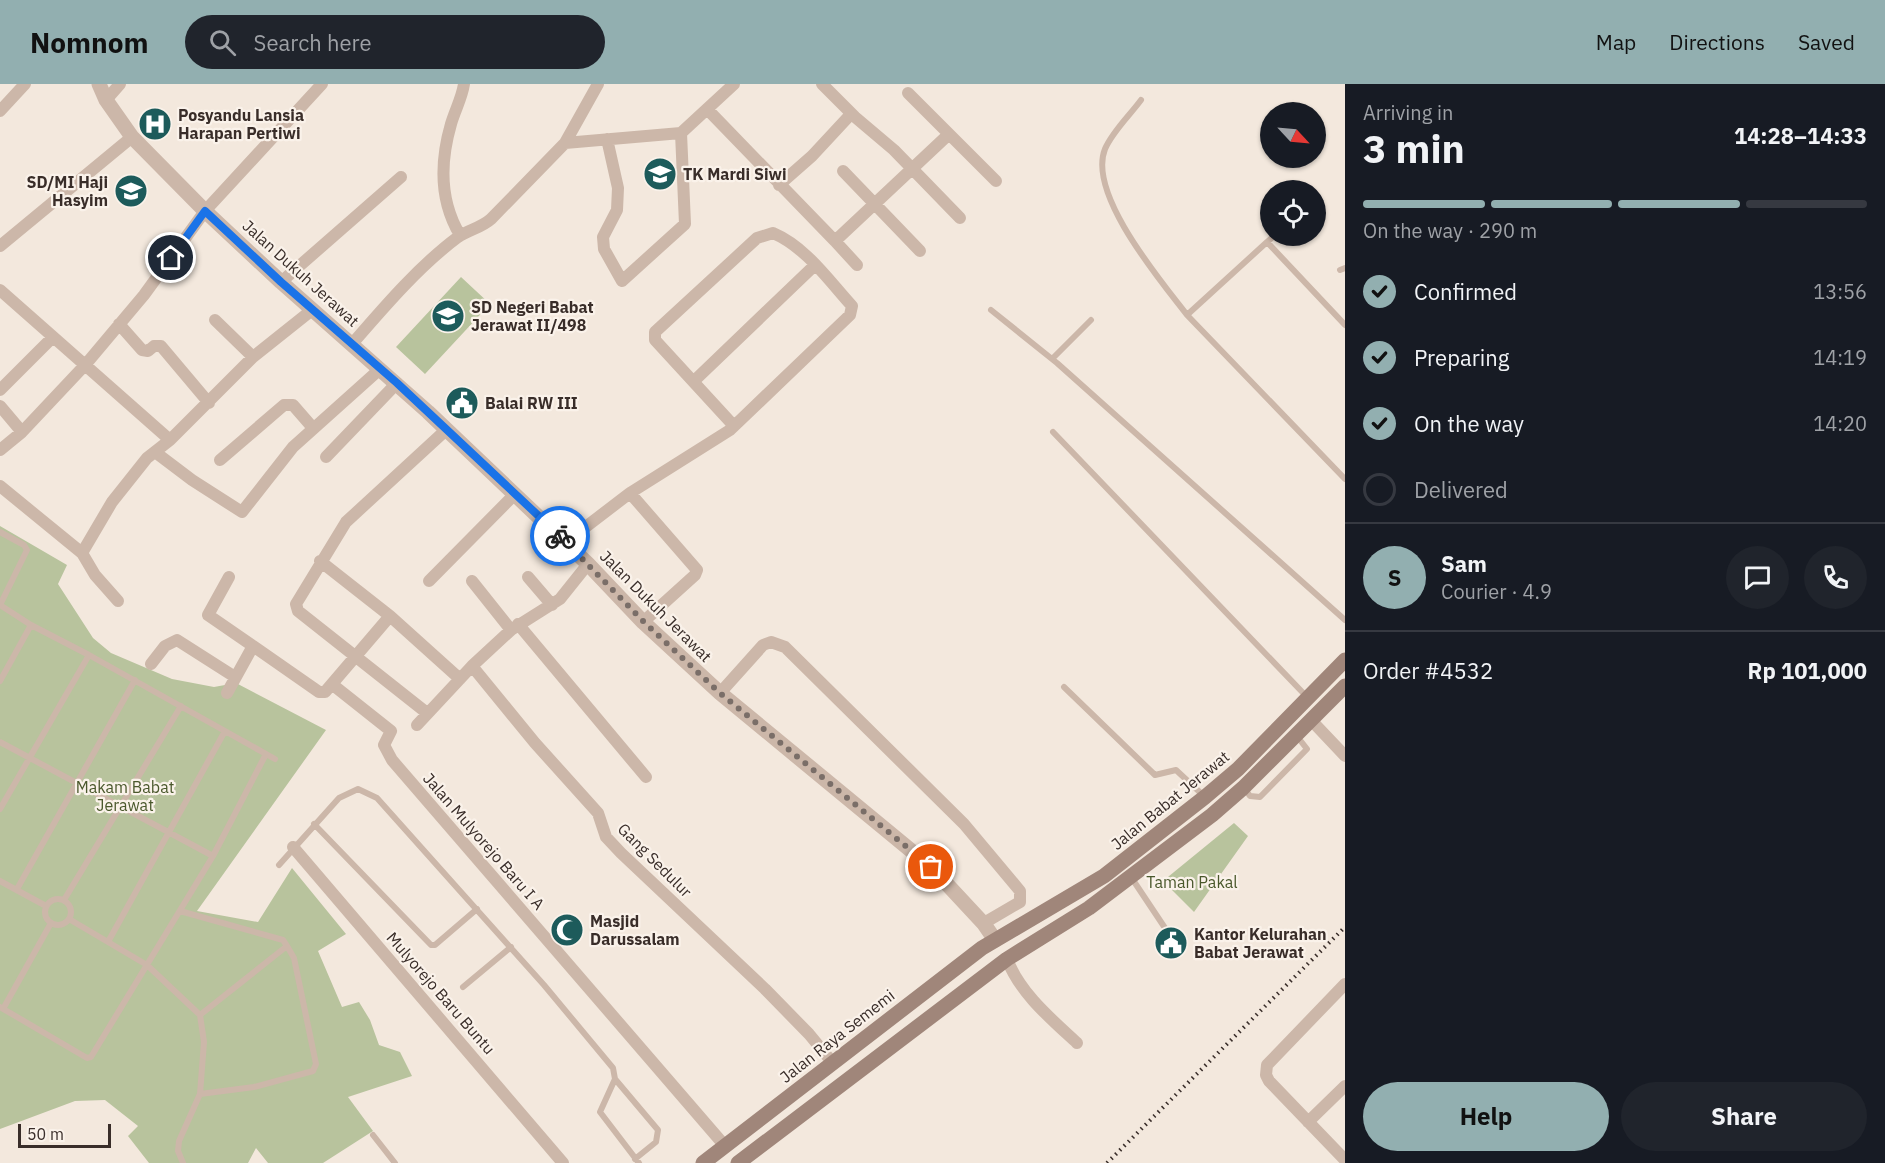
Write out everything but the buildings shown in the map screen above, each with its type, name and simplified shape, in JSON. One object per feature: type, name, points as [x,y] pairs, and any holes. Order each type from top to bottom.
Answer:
[{"type":"main road","name":"Jalan Babat Jerawat","points":[[988,930],[1104,876],[1201,794],[1238,769],[1305,696],[1345,660]]},
{"type":"main road","points":[[739,1163],[1007,959],[1089,908],[1131,877],[1243,788],[1345,686]]},
{"type":"main road","name":"Jalan Raya Sememi","points":[[704,1163],[720,1140],[988,930]]},
{"type":"street","points":[[0,111],[25,84]]},
{"type":"street","name":"Jalan Dukuh Jerawat","points":[[99,84],[106,100],[132,137],[205,211],[312,310],[397,383],[566,542],[644,622],[720,693],[931,867],[988,930]]},
{"type":"street","points":[[106,100],[120,84]]},
{"type":"street","points":[[0,450],[22,432],[86,364],[144,295],[205,211],[322,84]]},
{"type":"street","points":[[460,235],[442,188],[442,170],[451,125],[464,84]]},
{"type":"street","points":[[352,344],[421,270],[460,235],[481,228],[565,143],[598,84]]},
{"type":"street","points":[[565,143],[681,133],[734,84]]},
{"type":"street","points":[[822,84],[960,218]]},
{"type":"street","points":[[908,93],[996,181]]},
{"type":"street","points":[[708,110],[857,265]]},
{"type":"street","points":[[779,185],[812,156],[851,114]]},
{"type":"street","points":[[607,139],[618,188],[617,210],[603,237],[604,249],[622,281],[685,224],[681,133]]},
{"type":"street","points":[[835,241],[948,135]]},
{"type":"street","points":[[0,246],[132,137]]},
{"type":"street","points":[[843,171],[920,251]]},
{"type":"street","points":[[281,282],[401,177]]},
{"type":"street","points":[[566,542],[630,493],[734,426],[851,313],[852,306],[815,265],[788,240],[773,233],[762,235],[658,328],[655,340],[734,426]]},
{"type":"street","points":[[694,381],[815,265]]},
{"type":"street","points":[[0,290],[170,440]]},
{"type":"street","points":[[82,553],[112,502],[147,458],[209,403],[253,357],[312,310]]},
{"type":"street","points":[[216,320],[253,357]]},
{"type":"street","points":[[119,324],[142,350],[148,351],[154,346],[161,346],[209,403]]},
{"type":"street","points":[[0,390],[52,337]]},
{"type":"street","points":[[155,452],[192,480],[242,512],[293,447],[380,369]]},
{"type":"street","points":[[326,457],[397,383]]},
{"type":"street","points":[[220,460],[284,405],[293,405],[313,428]]},
{"type":"street","points":[[0,406],[22,432]]},
{"type":"street","points":[[427,713],[296,608],[296,604],[320,561],[346,522],[446,430]]},
{"type":"street","points":[[0,486],[82,553],[94,575],[118,601]]},
{"type":"street","points":[[630,493],[697,570],[695,575],[644,622]]},
{"type":"street","points":[[429,581],[515,494]]},
{"type":"street","points":[[320,561],[390,616],[460,679]]},
{"type":"street","points":[[417,725],[472,666],[514,627],[552,605],[570,589],[588,564]]},
{"type":"street","points":[[229,577],[208,615],[319,692],[327,691],[333,685],[390,616]]},
{"type":"street","points":[[528,577],[552,605]]},
{"type":"street","points":[[471,581],[646,777]]},
{"type":"street","points":[[151,664],[165,646],[177,640],[235,677]]},
{"type":"street","points":[[720,693],[763,645],[771,642],[785,647],[964,824],[1020,891],[1020,902],[988,930]]},
{"type":"street","points":[[227,693],[253,646]]},
{"type":"street","name":"Gang Sedulur","points":[[472,666],[535,743],[598,813],[606,837],[765,990],[827,1056]]},
{"type":"street","name":"Jalan Mulyorejo Baru I A","points":[[333,685],[391,731],[384,746],[392,760],[720,1140]]},
{"type":"street","points":[[1311,720],[1345,756]]},
{"type":"street","name":"Mulyorejo Baru Buntu","points":[[293,847],[563,1163]]},
{"type":"street","points":[[1007,959],[1013,975],[1023,988],[1045,1013],[1077,1043]]},
{"type":"street","points":[[1345,984],[1267,1065],[1266,1075],[1345,1160]]},
{"type":"street","points":[[1308,1122],[1345,1086]]},
{"type":"lane","points":[[1140,100],[1105,148],[1102,162],[1104,182],[1131,242],[1187,315],[1345,479]]},
{"type":"lane","points":[[1187,315],[1263,246]]},
{"type":"lane","points":[[1271,246],[1345,325]]},
{"type":"lane","points":[[992,310],[1052,359],[1345,620]]},
{"type":"lane","points":[[1052,359],[1091,320]]},
{"type":"lane","points":[[1053,432],[1305,696]]},
{"type":"lane","points":[[0,532],[24,545],[27,550],[0,605],[31,625],[135,680],[275,759]]},
{"type":"lane","points":[[0,681],[31,625]]},
{"type":"lane","points":[[0,809],[89,655]]},
{"type":"lane","points":[[17,889],[135,680]]},
{"type":"lane","points":[[1064,687],[1155,775],[1176,770],[1201,794]]},
{"type":"lane","points":[[64,900],[181,706]]},
{"type":"lane","points":[[108,942],[225,731]]},
{"type":"lane","points":[[0,742],[213,856]]},
{"type":"lane","points":[[51,923],[2,1008],[87,1058],[91,1057],[213,856],[266,754]]},
{"type":"lane","points":[[279,865],[339,798],[352,790],[368,791],[377,798],[511,947],[613,1068],[615,1078],[658,1130],[656,1142],[637,1161],[600,1112],[615,1078]]},
{"type":"lane","points":[[314,824],[431,945],[435,945],[477,909]]},
{"type":"lane","points":[[1131,877],[1172,937]]},
{"type":"lane","points":[[0,881],[46,906]]},
{"type":"lane","points":[[54,899],[64,900],[71,908],[69,919],[61,925],[51,923],[45,915],[46,906],[54,899]]},
{"type":"lane","points":[[180,911],[283,940],[294,958],[315,1069],[254,1087],[200,1094]]},
{"type":"lane","points":[[69,919],[147,965],[200,1016],[204,1042],[200,1094],[180,1141],[178,1151],[183,1163]]},
{"type":"lane","points":[[200,1016],[287,946]]},
{"type":"lane","points":[[463,987],[511,947]]},
{"type":"lane","points":[[373,1135],[395,1163]]},
{"type":"green space","points":[[461,277],[490,304],[425,374],[396,347]]},
{"type":"green space","name":"Makam Babat Jerawat","points":[[0,526],[67,565],[58,584],[93,638],[111,653],[172,679],[214,687],[236,683],[326,730],[197,911],[258,922],[292,868],[346,934],[318,951],[342,1007],[359,1002],[370,1020],[379,1045],[400,1052],[412,1076],[348,1097],[373,1131],[323,1163],[268,1163],[256,1148],[248,1163],[149,1163],[128,1136],[138,1126],[105,1100],[75,1101],[0,1129]]},
{"type":"green space","name":"Taman Pakal","points":[[1234,823],[1248,836],[1194,912],[1163,881]]},
{"type":"railway","points":[[1107,1163],[1345,927]]},
{"type":"way so far","points":[[560,536],[644,622],[720,693],[931,867]]},
{"type":"place","name":"Posyandu Lansia Harapan Pertiwi","points":[[155,124]]},
{"type":"place","name":"TK Mardi Siwi","points":[[660,174]]},
{"type":"place","name":"SD/MI Haji Hasyim","points":[[131,191]]},
{"type":"place","name":"SD Negeri Babat Jerawat II/498","points":[[448,316]]},
{"type":"place","name":"Balai RW III","points":[[462,403]]},
{"type":"place","name":"Masjid Darussalam","points":[[567,930]]},
{"type":"place","name":"Kantor Kelurahan Babat Jerawat","points":[[1171,943]]},
{"type":"route","points":[[171,258],[205,211],[312,310],[397,383],[560,536]]}]
